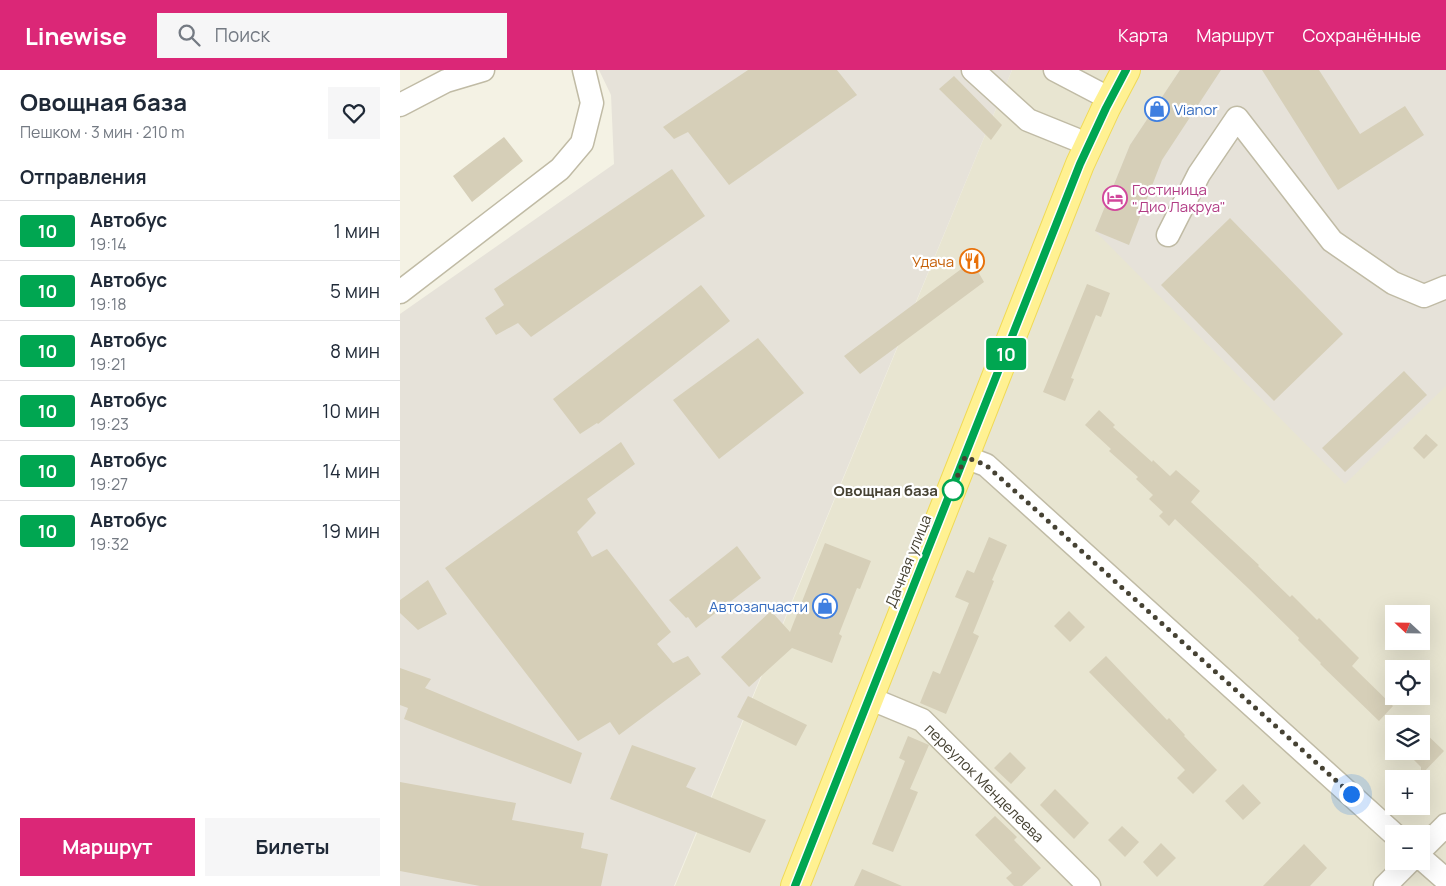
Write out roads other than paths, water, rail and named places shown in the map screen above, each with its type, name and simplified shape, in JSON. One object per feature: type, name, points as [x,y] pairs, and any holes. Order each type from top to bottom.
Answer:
[{"type":"main road","name":"Дачная улица","points":[[1082,142],[1106,108],[1126,70]]},
{"type":"main road","name":"Дачная улица","points":[[779,886],[862,695],[1082,142],[1102,81]]},
{"type":"main road","name":"Дачная улица","points":[[795,886],[862,695]]},
{"type":"street","points":[[400,105],[446,81],[483,70]]},
{"type":"street","points":[[400,292],[560,169],[582,143],[592,102],[584,70]]},
{"type":"street","points":[[974,70],[1028,120],[1082,142]]},
{"type":"street","points":[[1055,70],[1102,81]]},
{"type":"street","points":[[1168,235],[1199,174],[1237,118],[1332,241],[1393,283],[1424,296],[1446,287]]},
{"type":"street","points":[[958,454],[986,465],[1385,826]]},
{"type":"street","name":"переулок Менделеева","points":[[862,695],[922,720],[1089,886]]},
{"type":"street","points":[[1430,841],[1446,824]]},
{"type":"street","points":[[1430,866],[1446,880]]},
{"type":"street","points":[[1385,886],[1401,870]]},
{"type":"place","name":"Vianor","points":[[1157,109]]},
{"type":"place","name":"Гостиница \"Дио Лакруа\"","points":[[1115,198]]},
{"type":"place","name":"Удача","points":[[972,261]]},
{"type":"place","name":"Овощная база","points":[[953,490]]},
{"type":"place","name":"Автозапчасти","points":[[825,606]]}]
